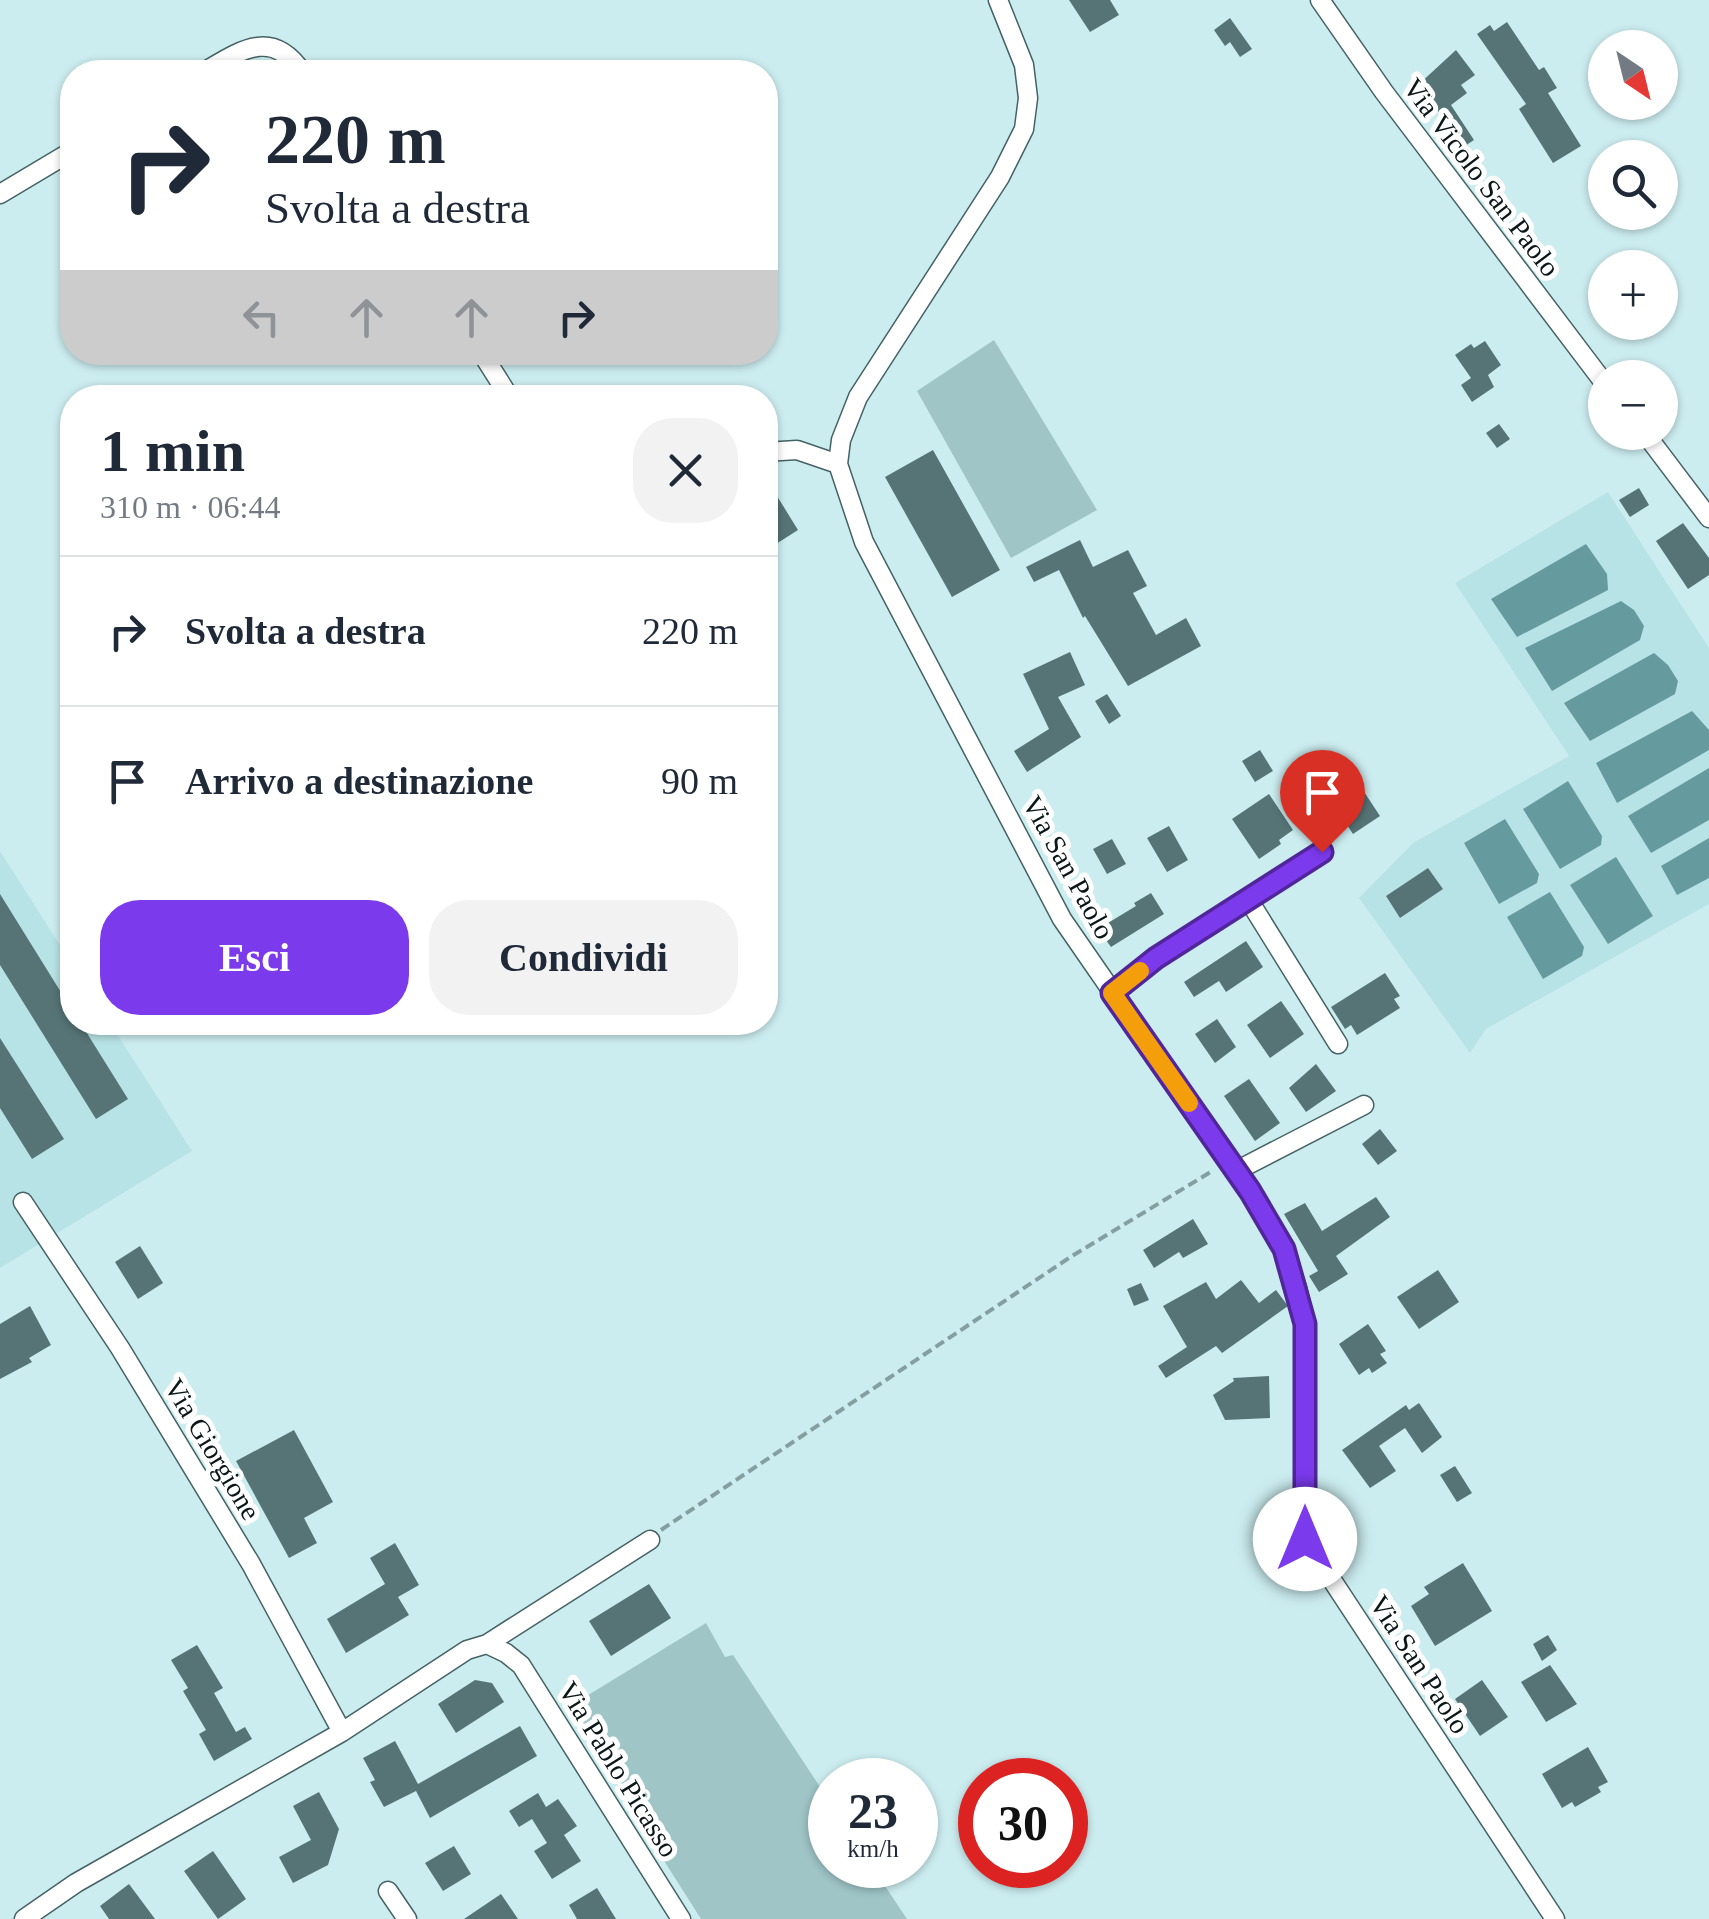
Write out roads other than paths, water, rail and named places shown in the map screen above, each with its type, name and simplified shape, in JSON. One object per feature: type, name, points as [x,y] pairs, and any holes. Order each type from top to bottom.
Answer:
[{"type":"street","points":[[778,451],[797,450],[838,464],[841,440],[858,397],[1000,177],[1024,130],[1028,98],[1024,65],[998,0]]},
{"type":"street","name":"Via Vicolo San Paolo","points":[[1320,0],[1384,92],[1588,362]]},
{"type":"street","points":[[224,60],[242,49],[263,47],[278,48],[293,60]]},
{"type":"street","points":[[0,194],[60,158]]},
{"type":"street","points":[[1658,450],[1709,518]]},
{"type":"street","name":"Via San Paolo","points":[[838,464],[864,542],[1062,919],[1233,1166],[1284,1249],[1305,1324],[1305,1539],[1555,1919]]},
{"type":"street","points":[[1112,993],[1156,958],[1322,852]]},
{"type":"street","points":[[1248,899],[1338,1044]]},
{"type":"street","points":[[1233,1166],[1364,1106]]},
{"type":"street","name":"Via Giorgione","points":[[23,1202],[120,1348],[213,1502],[342,1732]]},
{"type":"street","points":[[24,1919],[76,1883],[342,1732],[467,1650],[487,1644],[650,1540]]},
{"type":"street","name":"Via Pablo Picasso","points":[[487,1644],[521,1666],[681,1919]]},
{"type":"street","points":[[388,1890],[407,1919]]}]
